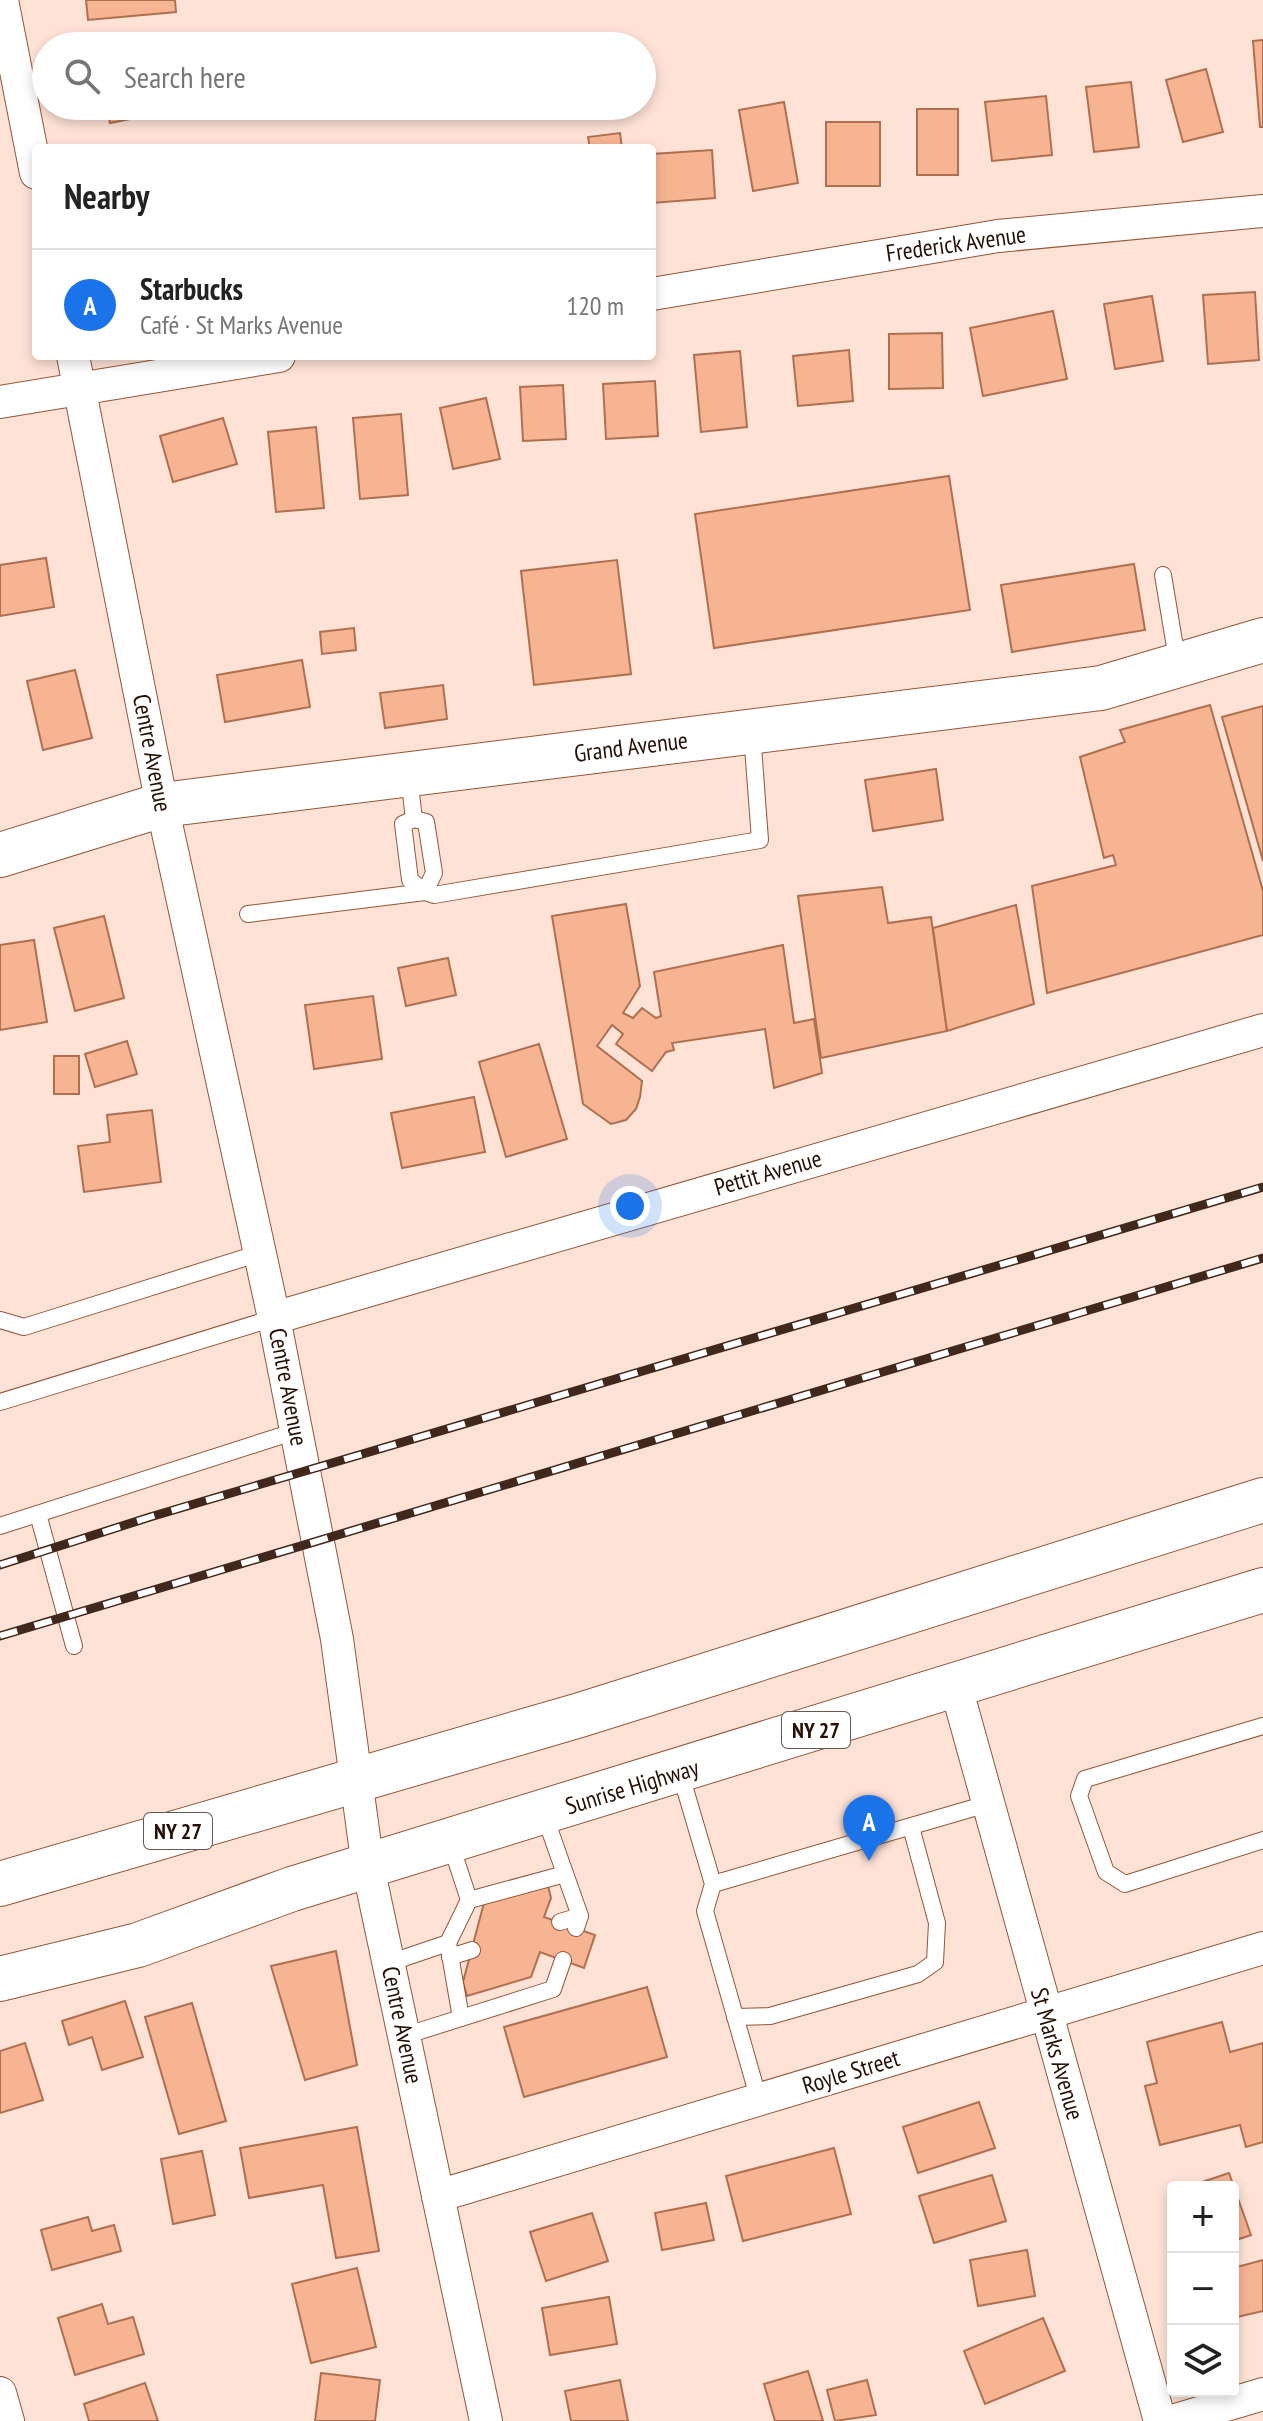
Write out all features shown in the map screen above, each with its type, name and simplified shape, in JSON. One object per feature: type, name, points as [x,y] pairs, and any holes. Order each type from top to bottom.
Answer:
[{"type":"main road","name":"Grand Avenue","points":[[0,855],[162,805],[1101,688],[1263,640]]},
{"type":"main road","name":"NY 27","points":[[0,1884],[580,1715],[1263,1500]]},
{"type":"main road","name":"Sunrise Highway","points":[[0,1979],[138,1945],[292,1889],[544,1814],[1263,1590]]},
{"type":"street","points":[[2,0],[32,153]]},
{"type":"street","name":"Frederick Avenue","points":[[656,293],[998,236],[1263,211]]},
{"type":"street","name":"Centre Avenue","points":[[74,360],[162,805],[274,1318],[337,1639],[368,1867],[486,2421]]},
{"type":"street","points":[[0,402],[255,360]]},
{"type":"street","name":"Pettit Avenue","points":[[274,1318],[1263,1030]]},
{"type":"street","name":"St Marks Avenue","points":[[956,1687],[1160,2421]]},
{"type":"street","name":"Royle Street","points":[[438,2196],[1263,1948]]},
{"type":"street","points":[[0,2393],[8,2421]]},
{"type":"street","points":[[1172,2421],[1263,2394]]},
{"type":"lane","points":[[1163,575],[1178,665]]},
{"type":"lane","points":[[425,892],[434,873],[426,822],[414,819],[403,824],[410,880],[425,892],[434,895],[760,840],[752,732]]},
{"type":"lane","points":[[408,775],[414,819]]},
{"type":"lane","points":[[248,914],[425,892]]},
{"type":"lane","points":[[0,1320],[24,1327],[260,1253]]},
{"type":"lane","points":[[0,1402],[274,1318]]},
{"type":"lane","points":[[0,1526],[296,1431]]},
{"type":"lane","points":[[38,1514],[74,1646]]},
{"type":"lane","points":[[1263,1726],[1085,1779],[1079,1796],[1106,1872],[1125,1884],[1263,1840]]},
{"type":"lane","points":[[680,1772],[713,1884],[705,1911],[759,2100]]},
{"type":"lane","points":[[713,1884],[987,1804]]},
{"type":"lane","points":[[544,1814],[565,1874],[572,1922]]},
{"type":"lane","points":[[735,2017],[770,2016],[918,1974],[935,1962],[937,1923],[911,1827]]},
{"type":"lane","points":[[450,1842],[469,1900],[449,1950],[461,2018]]},
{"type":"lane","points":[[469,1900],[565,1874]]},
{"type":"lane","points":[[389,1963],[449,1950],[472,1950]]},
{"type":"lane","points":[[404,2036],[553,1989],[563,1960]]},
{"type":"building","points":[[86,0],[175,0],[176,12],[88,20]]},
{"type":"building","points":[[1263,40],[1263,127],[1260,127],[1253,41]]},
{"type":"building","points":[[1206,69],[1223,132],[1183,142],[1166,80]]},
{"type":"building","points":[[1131,82],[1139,147],[1094,152],[1086,87]]},
{"type":"building","points":[[1046,96],[1052,155],[992,161],[985,102]]},
{"type":"building","points":[[784,102],[798,183],[753,191],[739,110]]},
{"type":"building","points":[[917,109],[958,109],[958,175],[917,175]]},
{"type":"building","points":[[826,122],[880,122],[880,186],[826,186]]},
{"type":"building","points":[[620,133],[621,144],[589,144],[588,137]]},
{"type":"building","points":[[712,150],[715,198],[656,203],[656,154]]},
{"type":"building","points":[[1255,292],[1259,360],[1208,364],[1203,295]]},
{"type":"building","points":[[1152,296],[1163,361],[1115,369],[1104,304]]},
{"type":"building","points":[[1053,311],[1067,379],[983,396],[970,328]]},
{"type":"building","points":[[942,333],[943,388],[889,389],[889,334]]},
{"type":"building","points":[[849,350],[853,401],[798,406],[793,356]]},
{"type":"building","points":[[740,351],[747,427],[701,432],[694,355]]},
{"type":"building","points":[[655,381],[658,436],[606,439],[603,384]]},
{"type":"building","points":[[563,385],[566,439],[523,441],[520,387]]},
{"type":"building","points":[[486,398],[500,459],[453,469],[440,408]]},
{"type":"building","points":[[401,414],[408,495],[360,499],[353,418]]},
{"type":"building","points":[[223,418],[237,464],[173,482],[160,436]]},
{"type":"building","points":[[316,427],[324,508],[276,512],[268,432]]},
{"type":"building","points":[[949,476],[970,610],[714,648],[695,514]]},
{"type":"building","points":[[46,558],[54,607],[0,616],[0,565]]},
{"type":"building","points":[[617,560],[631,674],[534,685],[521,571]]},
{"type":"building","points":[[1134,564],[1145,630],[1012,652],[1001,585]]},
{"type":"building","points":[[354,628],[356,650],[322,654],[320,632]]},
{"type":"building","points":[[302,660],[310,707],[225,722],[217,675]]},
{"type":"building","points":[[75,670],[92,738],[43,750],[27,681]]},
{"type":"building","points":[[443,685],[447,719],[385,728],[380,693]]},
{"type":"building","points":[[1210,705],[1263,891],[1263,935],[1047,993],[1032,886],[1116,865],[1113,855],[1104,858],[1080,757],[1125,742],[1120,730]]},
{"type":"building","points":[[1263,706],[1263,861],[1222,717]]},
{"type":"building","points":[[936,769],[943,820],[873,831],[865,780]]},
{"type":"building","points":[[882,887],[888,923],[931,917],[947,1031],[821,1058],[798,896]]},
{"type":"building","points":[[626,904],[640,986],[623,1013],[633,1018],[642,1008],[656,1018],[661,1016],[654,972],[783,945],[794,1023],[814,1019],[822,1073],[774,1088],[765,1029],[672,1043],[674,1050],[666,1052],[652,1071],[616,1044],[623,1034],[612,1025],[597,1046],[642,1081],[636,1109],[626,1120],[611,1124],[583,1104],[552,916]]},
{"type":"building","points":[[1016,905],[1034,1004],[947,1031],[933,928]]},
{"type":"building","points":[[104,916],[124,998],[75,1011],[54,928]]},
{"type":"building","points":[[34,940],[47,1022],[0,1030],[0,945]]},
{"type":"building","points":[[448,958],[456,995],[406,1006],[398,968]]},
{"type":"building","points":[[373,996],[382,1059],[314,1069],[305,1005]]},
{"type":"building","points":[[127,1041],[137,1074],[95,1087],[85,1054]]},
{"type":"building","points":[[539,1044],[567,1139],[506,1157],[479,1062]]},
{"type":"building","points":[[54,1056],[79,1056],[79,1094],[54,1094]]},
{"type":"building","points":[[474,1097],[485,1152],[402,1168],[391,1113]]},
{"type":"building","points":[[152,1110],[161,1182],[84,1192],[78,1146],[110,1142],[107,1115]]},
{"type":"building","points":[[547,1882],[551,1898],[544,1917],[595,1935],[584,1968],[540,1952],[531,1977],[467,1996],[463,1982],[485,1899]]},
{"type":"building","points":[[336,1951],[357,2065],[305,2080],[271,1966]]},
{"type":"building","points":[[647,1987],[667,2057],[524,2097],[504,2027]]},
{"type":"building","points":[[125,2001],[143,2057],[102,2070],[92,2037],[69,2045],[62,2021]]},
{"type":"building","points":[[192,2003],[226,2121],[179,2134],[145,2017]]},
{"type":"building","points":[[1222,2022],[1230,2052],[1263,2043],[1263,2142],[1246,2147],[1240,2125],[1160,2145],[1145,2086],[1157,2083],[1147,2042]]},
{"type":"building","points":[[25,2043],[43,2100],[0,2113],[0,2051]]},
{"type":"building","points":[[979,2102],[995,2148],[918,2173],[903,2127]]},
{"type":"building","points":[[357,2127],[379,2251],[336,2258],[323,2185],[249,2198],[240,2148]]},
{"type":"building","points":[[834,2148],[851,2214],[743,2241],[726,2176]]},
{"type":"building","points":[[202,2151],[215,2215],[173,2224],[161,2159]]},
{"type":"building","points":[[1229,2173],[1232,2181],[1205,2181]]},
{"type":"building","points":[[992,2175],[1006,2221],[934,2243],[919,2196]]},
{"type":"building","points":[[1239,2201],[1251,2235],[1239,2239]]},
{"type":"building","points":[[706,2203],[714,2240],[662,2250],[655,2213]]},
{"type":"building","points":[[592,2213],[608,2261],[546,2281],[530,2232]]},
{"type":"building","points":[[88,2217],[92,2231],[114,2225],[121,2251],[52,2270],[41,2230]]},
{"type":"building","points":[[1027,2250],[1035,2296],[978,2306],[970,2260]]},
{"type":"building","points":[[1263,2260],[1263,2311],[1239,2317],[1239,2266]]},
{"type":"building","points":[[357,2268],[376,2347],[311,2363],[292,2284]]},
{"type":"building","points":[[609,2297],[617,2344],[550,2355],[542,2308]]},
{"type":"building","points":[[102,2304],[108,2324],[133,2317],[144,2354],[75,2375],[58,2318]]},
{"type":"building","points":[[1043,2318],[1065,2371],[985,2404],[964,2351]]},
{"type":"building","points":[[808,2371],[823,2421],[775,2421],[764,2384]]},
{"type":"building","points":[[321,2373],[380,2380],[375,2421],[315,2421]]},
{"type":"building","points":[[620,2380],[628,2421],[571,2421],[565,2391]]},
{"type":"building","points":[[867,2380],[876,2415],[835,2421],[827,2390]]},
{"type":"building","points":[[145,2383],[158,2421],[89,2421],[84,2404]]},
{"type":"railway","points":[[0,1565],[150,1517],[1263,1187]]},
{"type":"railway","points":[[0,1636],[1263,1258]]},
{"type":"place","name":"Starbucks","points":[[869,1861]]}]
